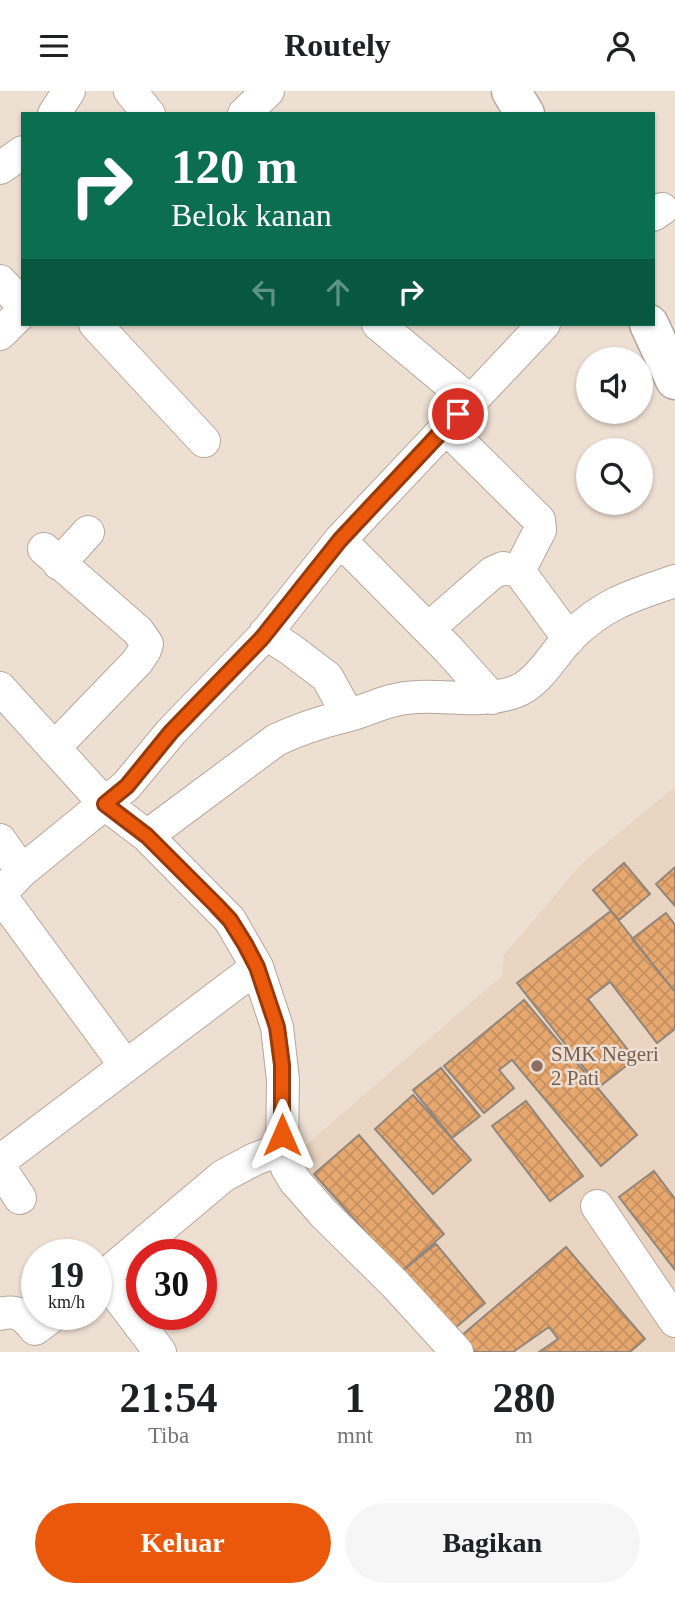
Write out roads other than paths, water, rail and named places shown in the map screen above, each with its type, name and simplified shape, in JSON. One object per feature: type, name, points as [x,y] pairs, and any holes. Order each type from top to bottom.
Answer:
[{"type":"main road","points":[[650,326],[675,380]]},
{"type":"street","points":[[55,112],[69,91]]},
{"type":"street","points":[[130,91],[147,112]]},
{"type":"street","points":[[246,112],[268,91]]},
{"type":"street","points":[[0,168],[21,153]]},
{"type":"street","points":[[0,281],[21,303]]},
{"type":"street","points":[[0,334],[21,313]]},
{"type":"street","points":[[97,326],[204,441]]},
{"type":"street","points":[[380,326],[471,401]]},
{"type":"street","points":[[125,1065],[0,895],[22,871],[127,786],[171,732],[265,633],[340,540],[542,326]]},
{"type":"street","points":[[445,427],[539,520],[540,530],[519,571]]},
{"type":"street","points":[[54,748],[137,662],[147,644],[138,631],[51,556],[88,532]]},
{"type":"street","points":[[340,540],[492,698]]},
{"type":"street","points":[[428,629],[497,570],[503,568],[519,571],[569,639]]},
{"type":"street","points":[[147,836],[276,740],[329,719],[391,700],[419,697],[492,698],[517,691],[527,685],[569,639],[614,603],[675,581]]},
{"type":"street","points":[[265,633],[327,677],[348,715]]},
{"type":"street","points":[[0,688],[105,804],[147,836],[230,920],[257,967],[277,1027],[281,1051],[282,1149],[287,1168],[295,1181],[457,1352]]},
{"type":"street","points":[[0,840],[22,871]]},
{"type":"street","points":[[0,1161],[257,967]]},
{"type":"street","points":[[112,1270],[223,1176],[255,1159],[282,1149]]},
{"type":"street","points":[[0,1168],[20,1198]]},
{"type":"street","points":[[597,1206],[675,1321]]},
{"type":"street","points":[[112,1294],[160,1352]]},
{"type":"street","points":[[1,1313],[13,1311],[21,1314],[47,1332]]},
{"type":"place","name":"SMK Negeri 2 Pati","points":[[537,1066]]}]
